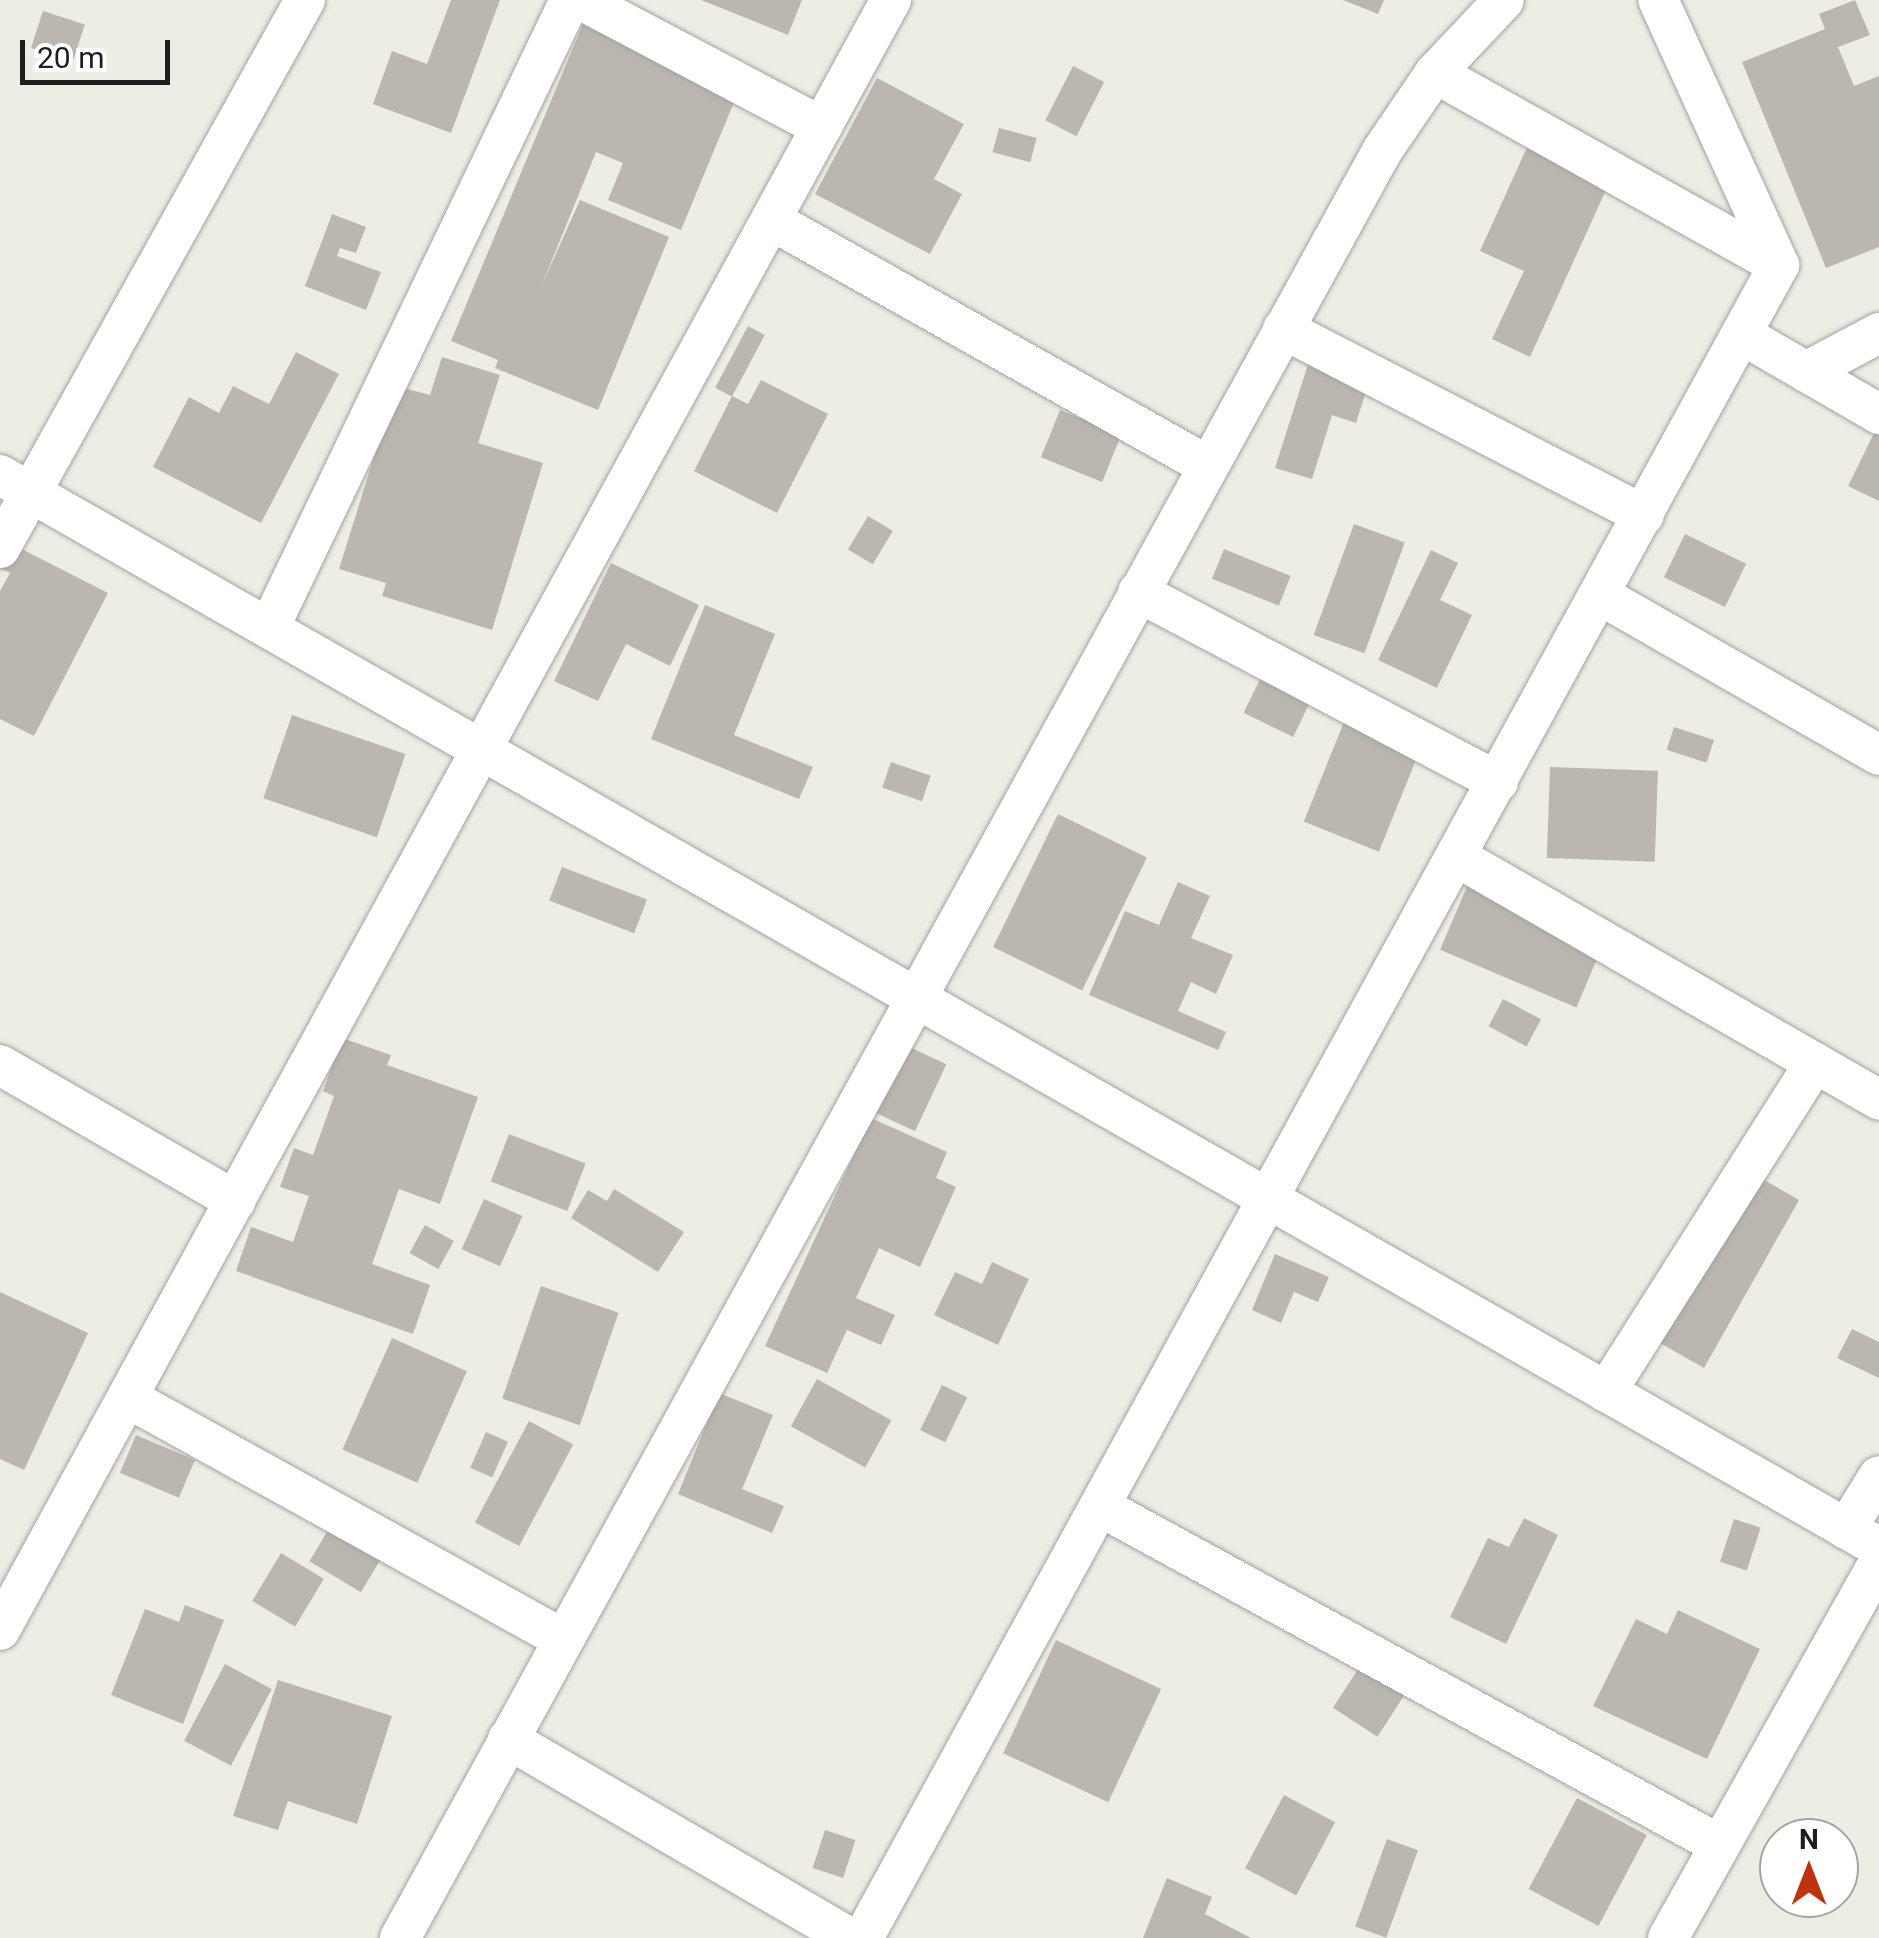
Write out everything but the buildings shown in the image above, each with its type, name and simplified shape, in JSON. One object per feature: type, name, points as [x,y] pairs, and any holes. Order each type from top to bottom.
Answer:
[{"type":"street","points":[[0,548],[16,484],[305,0]]},
{"type":"street","points":[[269,628],[570,0]]},
{"type":"street","points":[[581,0],[822,127]]},
{"type":"street","points":[[0,1630],[14,1569],[128,1398],[891,0]]},
{"type":"street","points":[[1658,0],[1779,265]]},
{"type":"street","points":[[400,1938],[914,996],[1382,151],[1483,9]]},
{"type":"street","points":[[1435,73],[1779,265]]},
{"type":"street","points":[[771,220],[1208,466]]},
{"type":"street","points":[[863,1938],[1779,265]]},
{"type":"street","points":[[1284,328],[1644,514]]},
{"type":"street","points":[[1806,372],[1879,332]]},
{"type":"street","points":[[1741,334],[1879,414]]},
{"type":"street","points":[[16,484],[1863,1538],[1879,1476]]},
{"type":"street","points":[[1138,592],[1498,782]]},
{"type":"street","points":[[1600,595],[1879,755]]},
{"type":"street","points":[[1457,857],[1879,1100]]},
{"type":"street","points":[[1606,1392],[1815,1063]]},
{"type":"street","points":[[0,1065],[236,1200]]},
{"type":"street","points":[[128,1398],[563,1639]]},
{"type":"street","points":[[1101,1507],[1720,1845]]},
{"type":"street","points":[[1668,1938],[1879,1562]]},
{"type":"street","points":[[508,1740],[850,1938]]}]
